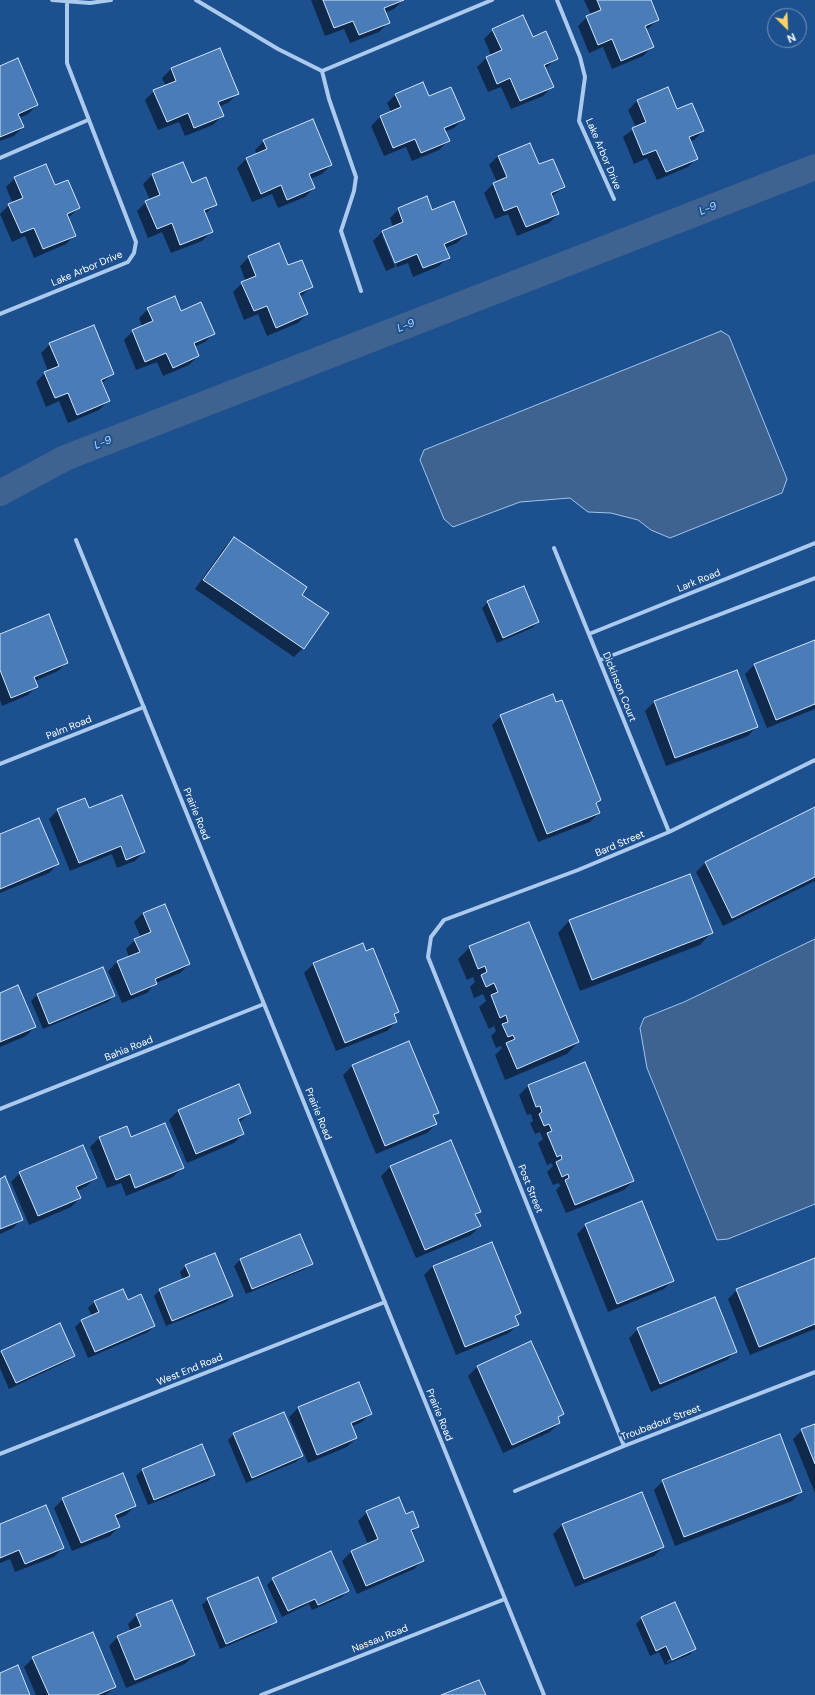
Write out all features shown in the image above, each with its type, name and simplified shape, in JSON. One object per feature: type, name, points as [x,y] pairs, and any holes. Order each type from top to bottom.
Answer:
[{"type":"street","points":[[52,0],[90,3],[111,0]]},
{"type":"street","points":[[196,0],[278,49],[322,71],[492,0]]},
{"type":"street","name":"Lake Arbor Drive","points":[[557,0],[580,57],[585,77],[579,121],[614,199]]},
{"type":"street","name":"Lake Arbor Drive","points":[[0,314],[128,262],[134,253],[136,242],[67,63],[66,1]]},
{"type":"street","points":[[322,71],[329,99],[356,177],[354,191],[341,231],[361,292]]},
{"type":"street","points":[[0,158],[88,120]]},
{"type":"street","name":"Prairie Road","points":[[76,540],[544,1695]]},
{"type":"street","name":"Lark Road","points":[[589,634],[815,543]]},
{"type":"street","name":"Dickinson Court","points":[[554,548],[669,832]]},
{"type":"street","points":[[600,660],[815,578]]},
{"type":"street","name":"Palm Road","points":[[0,764],[144,707]]},
{"type":"street","name":"Bard Street","points":[[431,937],[444,920],[578,870],[669,832],[815,760]]},
{"type":"street","name":"Post Street","points":[[431,937],[428,957],[624,1446]]},
{"type":"street","name":"Bahia Road","points":[[0,1109],[264,1004]]},
{"type":"street","name":"West End Road","points":[[0,1454],[385,1302]]},
{"type":"street","name":"Troubadour Street","points":[[514,1491],[624,1446],[815,1372]]},
{"type":"street","name":"Nassau Road","points":[[261,1695],[505,1598]]},
{"type":"water","points":[[721,331],[729,336],[787,479],[782,493],[670,538],[651,530],[638,520],[611,513],[588,512],[570,498],[520,502],[453,527],[444,519],[420,460],[424,450]]},
{"type":"water","points":[[815,939],[815,1204],[728,1239],[717,1240],[647,1068],[640,1028],[644,1018],[684,1002]]},
{"type":"building","points":[[323,0],[404,0],[384,8],[390,23],[359,35],[353,21],[334,28]]},
{"type":"building","points":[[597,0],[651,0],[659,20],[645,26],[654,47],[621,61],[612,39],[598,45],[586,16],[601,10]]},
{"type":"building","points":[[523,15],[533,37],[546,31],[558,59],[544,65],[554,87],[520,101],[510,78],[497,84],[486,57],[502,50],[492,29]]},
{"type":"building","points":[[220,48],[239,94],[218,102],[224,116],[194,128],[188,113],[167,122],[153,90],[176,81],[171,68]]},
{"type":"building","points":[[18,58],[38,105],[18,114],[24,127],[0,137],[0,66]]},
{"type":"building","points":[[423,82],[429,96],[451,87],[465,119],[444,128],[450,141],[421,153],[415,139],[393,148],[380,116],[401,107],[395,94]]},
{"type":"building","points":[[668,87],[677,109],[692,103],[704,131],[689,137],[698,159],[666,172],[656,150],[643,155],[632,128],[646,122],[637,100]]},
{"type":"building","points":[[313,119],[332,165],[309,174],[315,188],[287,200],[281,185],[261,194],[246,158],[267,149],[263,140]]},
{"type":"building","points":[[530,143],[539,164],[553,159],[565,187],[551,193],[559,214],[526,227],[517,206],[504,211],[493,183],[507,177],[498,156]]},
{"type":"building","points":[[183,162],[192,183],[206,177],[217,205],[204,210],[213,232],[180,245],[172,223],[157,229],[145,201],[160,195],[152,174]]},
{"type":"building","points":[[46,164],[55,185],[68,180],[80,208],[67,214],[76,236],[43,249],[34,228],[21,233],[8,204],[23,198],[14,177]]},
{"type":"building","points":[[427,196],[432,210],[454,201],[467,234],[444,244],[450,258],[423,268],[417,254],[395,263],[382,231],[403,222],[398,208]]},
{"type":"building","points":[[279,243],[288,265],[302,260],[313,287],[299,293],[308,314],[276,328],[267,306],[254,311],[241,282],[256,276],[248,256]]},
{"type":"building","points":[[175,296],[181,311],[201,302],[215,334],[194,343],[199,356],[173,368],[166,353],[145,362],[132,330],[153,321],[147,308]]},
{"type":"building","points":[[94,325],[114,374],[101,380],[110,401],[77,415],[68,393],[55,398],[44,372],[59,366],[49,343]]},
{"type":"building","points":[[234,537],[307,587],[302,595],[329,613],[304,649],[203,580]]},
{"type":"building","points":[[524,586],[539,622],[503,638],[487,601]]},
{"type":"building","points":[[49,614],[68,663],[34,677],[38,687],[11,698],[0,670],[0,634]]},
{"type":"building","points":[[815,640],[815,704],[776,720],[754,664]]},
{"type":"building","points":[[737,670],[758,727],[675,758],[654,701]]},
{"type":"building","points":[[553,694],[556,702],[562,700],[601,800],[596,803],[600,813],[547,834],[500,715]]},
{"type":"building","points":[[122,795],[145,852],[126,860],[121,846],[79,863],[57,809],[85,798],[89,808]]},
{"type":"building","points":[[815,807],[815,877],[732,918],[705,862]]},
{"type":"building","points":[[39,818],[59,864],[0,889],[0,834]]},
{"type":"building","points":[[690,874],[713,933],[592,980],[569,920]]},
{"type":"building","points":[[165,904],[190,964],[155,979],[157,984],[131,995],[117,961],[140,952],[134,939],[151,932],[143,913]]},
{"type":"building","points":[[529,922],[579,1042],[517,1069],[506,1043],[515,1039],[513,1035],[508,1037],[502,1024],[508,1022],[506,1015],[500,1018],[491,995],[498,992],[494,983],[486,987],[481,975],[487,972],[485,966],[478,969],[469,946]]},
{"type":"building","points":[[363,943],[366,951],[373,948],[399,1012],[394,1014],[397,1022],[345,1043],[313,963]]},
{"type":"building","points":[[103,967],[115,996],[49,1024],[37,994]]},
{"type":"building","points":[[18,985],[36,1027],[0,1042],[0,993]]},
{"type":"building","points":[[409,1041],[439,1113],[433,1115],[437,1124],[385,1146],[352,1065]]},
{"type":"building","points":[[585,1062],[634,1181],[575,1205],[565,1180],[569,1178],[568,1174],[562,1177],[556,1162],[562,1159],[561,1155],[557,1157],[547,1133],[552,1131],[549,1124],[544,1126],[539,1114],[542,1112],[540,1106],[536,1107],[528,1085]]},
{"type":"building","points":[[239,1084],[251,1113],[238,1119],[244,1134],[196,1154],[178,1110]]},
{"type":"building","points":[[165,1123],[184,1168],[135,1188],[130,1174],[116,1180],[99,1137],[127,1126],[131,1137]]},
{"type":"building","points":[[451,1140],[481,1212],[475,1214],[481,1226],[425,1250],[390,1166]]},
{"type":"building","points":[[83,1145],[97,1178],[76,1187],[81,1198],[38,1216],[19,1172]]},
{"type":"building","points":[[5,1176],[23,1220],[0,1229],[0,1179]]},
{"type":"building","points":[[642,1201],[674,1281],[617,1304],[585,1224]]},
{"type":"building","points":[[300,1234],[313,1264],[252,1289],[240,1259]]},
{"type":"building","points":[[492,1242],[521,1313],[515,1316],[519,1325],[465,1347],[433,1266]]},
{"type":"building","points":[[215,1253],[233,1296],[172,1321],[159,1289],[190,1276],[185,1265]]},
{"type":"building","points":[[815,1258],[815,1324],[759,1347],[736,1289]]},
{"type":"building","points":[[123,1289],[128,1300],[141,1294],[155,1326],[95,1352],[81,1320],[99,1312],[94,1301]]},
{"type":"building","points":[[715,1297],[737,1352],[660,1384],[637,1328]]},
{"type":"building","points":[[60,1323],[75,1356],[16,1383],[1,1351]]},
{"type":"building","points":[[531,1341],[564,1414],[558,1417],[560,1423],[512,1445],[477,1366]]},
{"type":"building","points":[[359,1382],[372,1414],[351,1423],[357,1438],[317,1455],[298,1407]]},
{"type":"building","points":[[284,1412],[303,1456],[252,1478],[233,1433]]},
{"type":"building","points":[[815,1424],[815,1464],[801,1429]]},
{"type":"building","points":[[780,1434],[802,1492],[684,1537],[662,1480]]},
{"type":"building","points":[[202,1444],[215,1475],[154,1500],[142,1469]]},
{"type":"building","points":[[123,1473],[136,1506],[115,1515],[120,1527],[81,1543],[62,1498]]},
{"type":"building","points":[[642,1492],[664,1547],[584,1579],[562,1524]]},
{"type":"building","points":[[399,1497],[406,1514],[413,1511],[419,1527],[411,1530],[424,1561],[366,1586],[351,1551],[378,1539],[366,1511]]},
{"type":"building","points":[[46,1505],[64,1548],[25,1564],[19,1550],[0,1558],[0,1524]]},
{"type":"building","points":[[331,1551],[349,1591],[318,1605],[315,1599],[288,1611],[272,1578]]},
{"type":"building","points":[[258,1577],[277,1622],[226,1644],[207,1598]]},
{"type":"building","points":[[172,1600],[195,1655],[135,1680],[117,1636],[141,1626],[136,1614]]},
{"type":"building","points":[[675,1602],[696,1649],[672,1660],[666,1646],[656,1651],[641,1617]]},
{"type":"building","points":[[93,1632],[116,1687],[97,1695],[49,1695],[32,1657]]},
{"type":"building","points":[[18,1665],[30,1695],[0,1695],[0,1673]]},
{"type":"building","points":[[479,1680],[486,1695],[441,1695]]},
{"type":"waterway","name":"L-9","points":[[0,493],[65,458],[815,167]]}]
